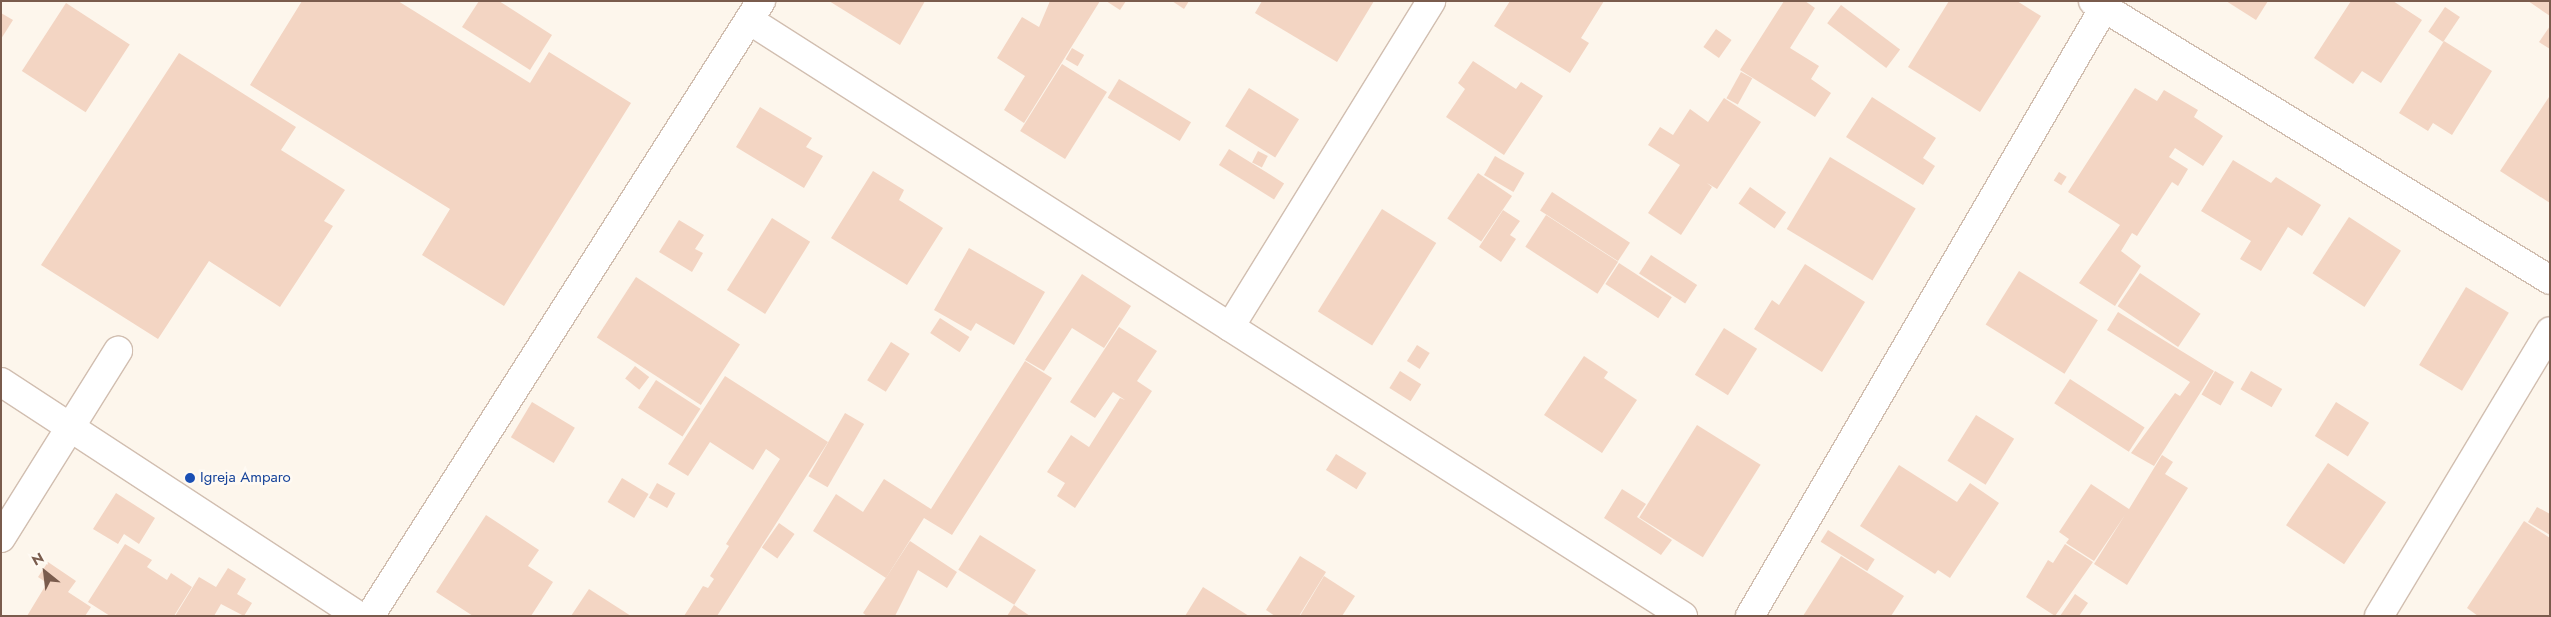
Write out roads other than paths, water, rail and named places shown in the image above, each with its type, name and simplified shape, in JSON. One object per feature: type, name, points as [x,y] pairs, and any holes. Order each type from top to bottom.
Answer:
[{"type":"street","points":[[1230,327],[1431,1]]},
{"type":"street","points":[[1750,616],[2101,4],[2550,280]]},
{"type":"street","points":[[370,616],[755,11],[1230,327],[1683,616]]},
{"type":"street","points":[[2379,616],[2550,331]]},
{"type":"street","points":[[1,538],[118,351]]},
{"type":"street","points":[[1,382],[71,426],[358,616]]},
{"type":"place","name":"Igreja Amparo","points":[[190,478]]}]
